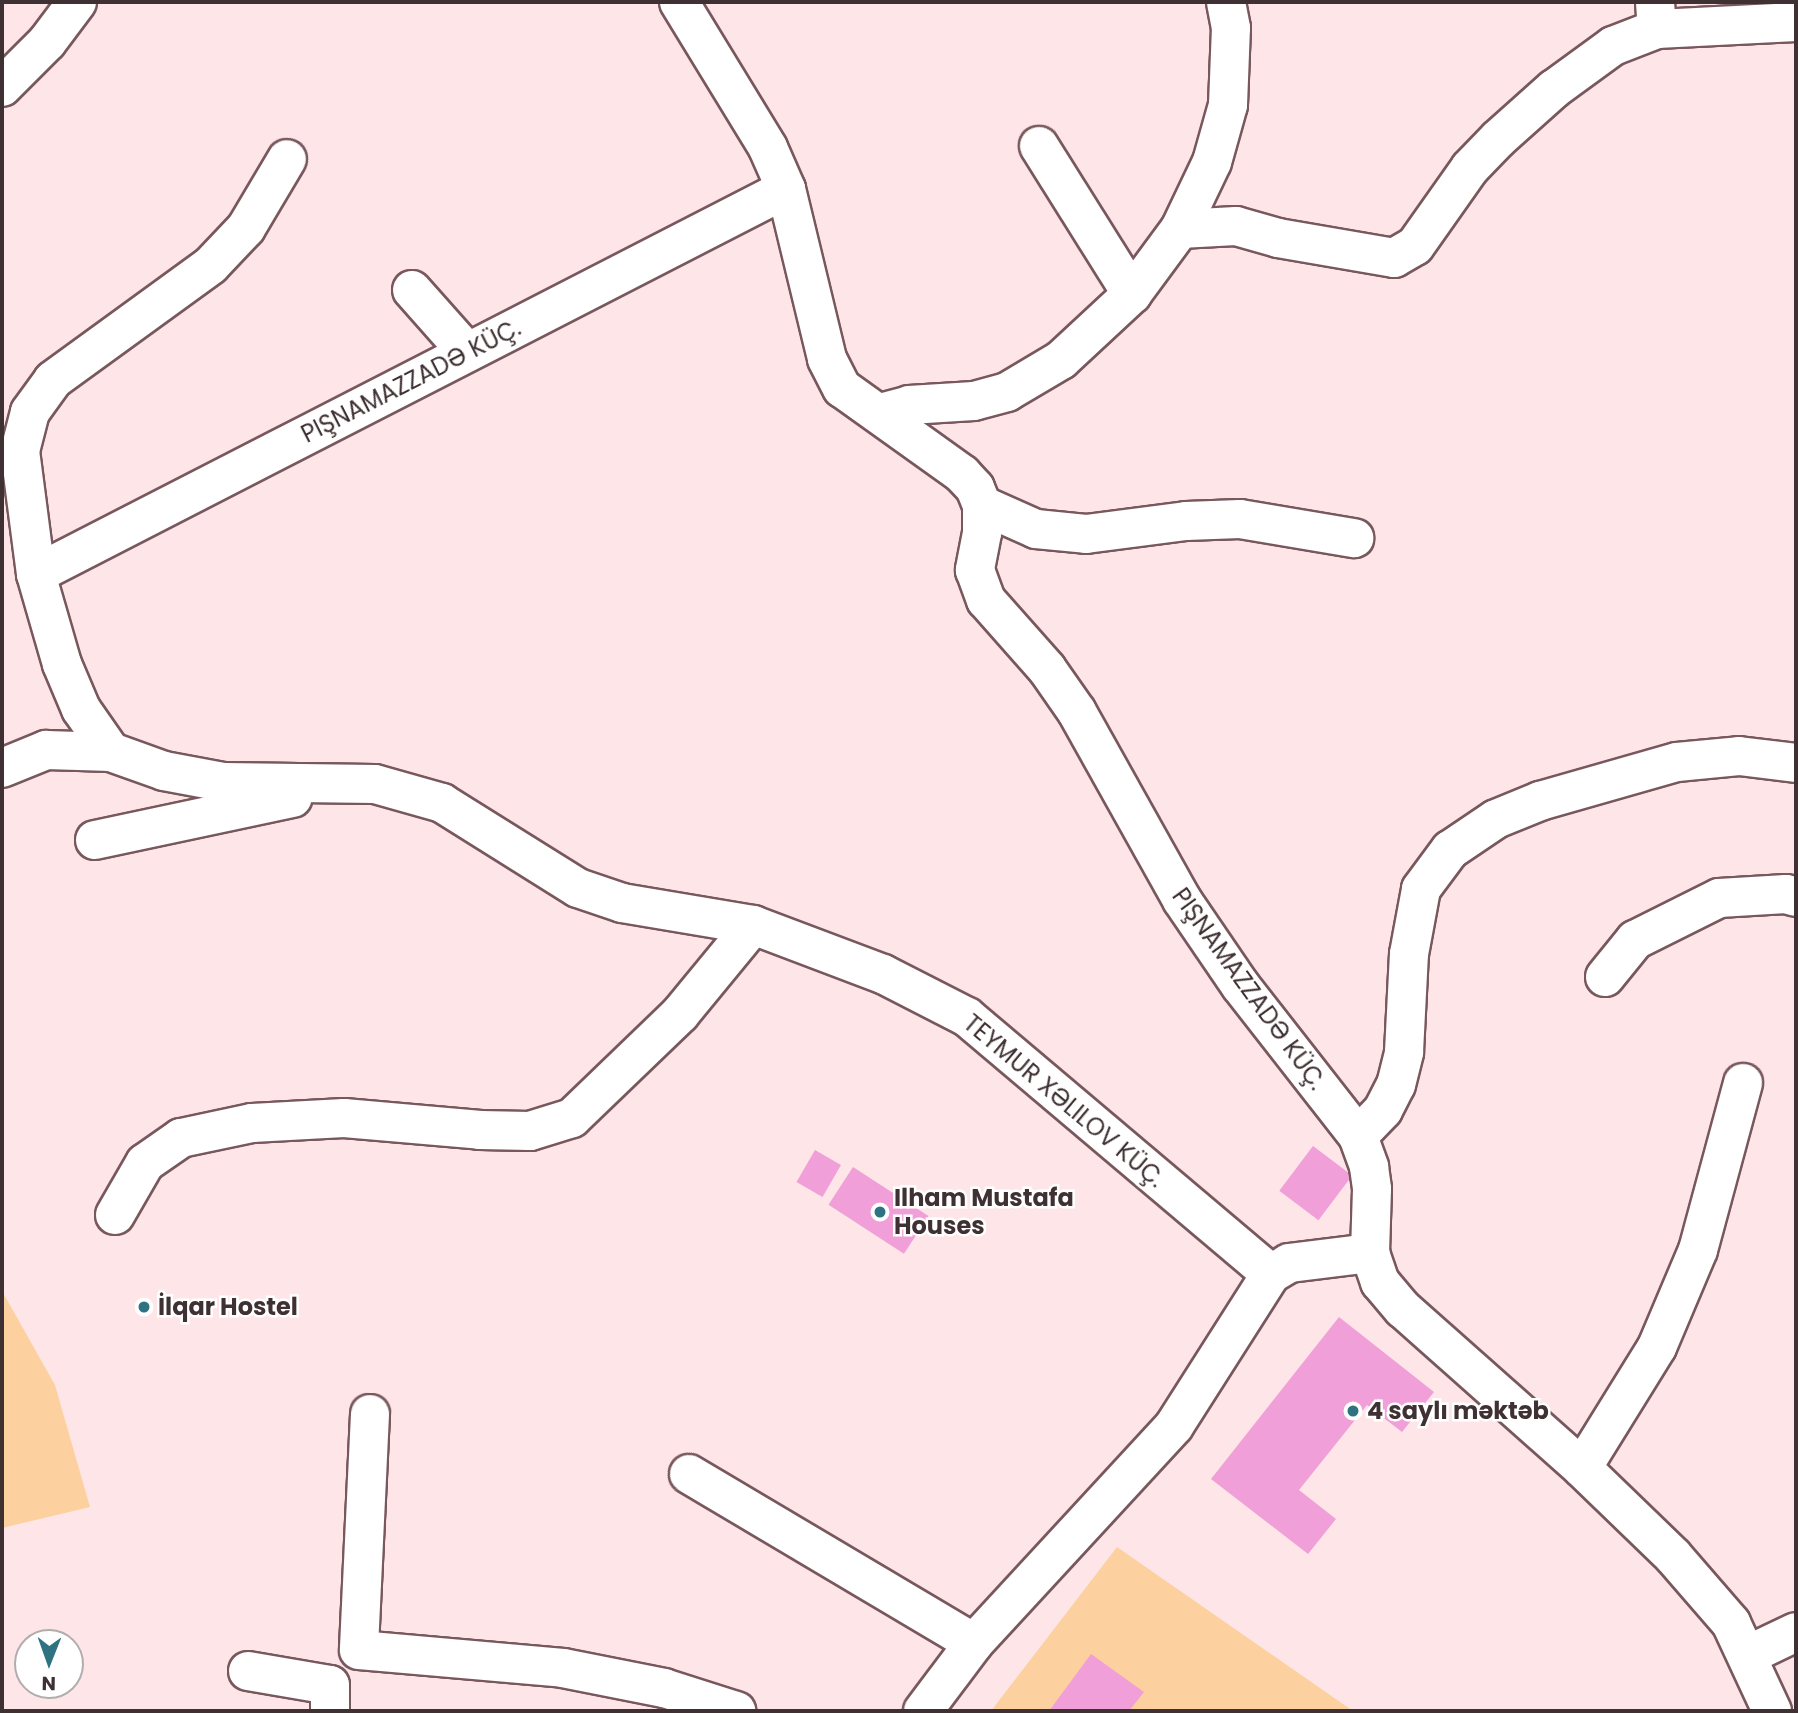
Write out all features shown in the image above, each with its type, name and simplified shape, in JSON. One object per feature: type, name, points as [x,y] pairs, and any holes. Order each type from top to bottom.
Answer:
[{"type":"street","points":[[2,87],[47,42],[77,2]]},
{"type":"street","points":[[679,2],[768,148],[786,189],[827,359],[842,388],[962,474],[975,488],[982,505],[1036,529],[1086,534],[1186,521],[1240,519],[1354,538]]},
{"type":"street","points":[[880,413],[909,405],[974,401],[1007,392],[1061,360],[1132,294],[1180,229],[1212,162],[1228,105],[1231,28],[1226,2]]},
{"type":"street","points":[[1180,229],[1236,226],[1278,238],[1394,258],[1415,246],[1470,168],[1497,139],[1554,89],[1656,16],[1778,16]]},
{"type":"street","points":[[1039,146],[1132,294]]},
{"type":"street","points":[[111,752],[81,709],[62,664],[36,574],[15,515],[20,451],[30,412],[54,380],[211,265],[246,228],[287,159]]},
{"type":"street","name":"PIŞNAMAZZADƏ KÜÇ.","points":[[36,574],[786,189]]},
{"type":"street","points":[[412,290],[467,352]]},
{"type":"street","name":"PIŞNAMAZZADƏ KÜÇ.","points":[[982,505],[982,533],[975,570],[986,600],[1047,669],[1077,712],[1182,900],[1240,985],[1358,1136],[1369,1167],[1372,1189],[1370,1253],[1380,1282],[1403,1309],[1582,1468],[1673,1556],[1731,1623],[1772,1711]]},
{"type":"street","name":"TEYMUR XƏLILOV KÜÇ.","points":[[2,768],[46,750],[111,752],[164,772],[223,782],[375,784],[442,803],[579,888],[622,903],[753,925],[883,974],[967,1017],[1271,1274]]},
{"type":"street","points":[[1358,1136],[1383,1110],[1396,1084],[1405,1041],[1409,954],[1421,889],[1450,850],[1496,820],[1540,801],[1677,762],[1739,756],[1796,764]]},
{"type":"street","points":[[95,840],[307,795],[335,784]]},
{"type":"street","points":[[1605,977],[1635,940],[1719,898],[1786,894],[1796,897]]},
{"type":"street","points":[[115,1215],[145,1163],[181,1138],[252,1123],[344,1118],[480,1130],[530,1131],[572,1118],[680,1014],[753,925]]},
{"type":"street","points":[[1582,1468],[1636,1385],[1673,1310],[1698,1250],[1743,1083]]},
{"type":"street","points":[[923,1711],[974,1643],[1174,1426],[1271,1274],[1289,1263],[1370,1253]]},
{"type":"street","points":[[248,1671],[330,1698],[359,1650],[370,1414]]},
{"type":"street","points":[[689,1474],[974,1643]]},
{"type":"street","points":[[1748,1655],[1796,1632]]},
{"type":"street","points":[[359,1650],[562,1668],[664,1688],[736,1711]]},
{"type":"shaded area","points":[[2,1291],[55,1385],[90,1507],[2,1528]]},
{"type":"shaded area","points":[[1117,1547],[1353,1711],[991,1711]]},
{"type":"building","points":[[1313,1146],[1352,1175],[1318,1220],[1279,1191]]},
{"type":"building","points":[[815,1150],[841,1165],[822,1197],[796,1182]]},
{"type":"building","points":[[853,1167],[928,1216],[904,1254],[828,1205]]},
{"type":"building","points":[[1339,1317],[1434,1392],[1402,1432],[1367,1405],[1299,1490],[1336,1519],[1308,1554],[1211,1479]]},
{"type":"building","points":[[1091,1654],[1144,1692],[1129,1711],[1049,1711]]},
{"type":"place","name":"Ilham Mustafa Houses","points":[[880,1212]]},
{"type":"place","name":"İlqar Hostel","points":[[144,1307]]},
{"type":"place","name":"4 saylı məktəb","points":[[1353,1411]]}]
